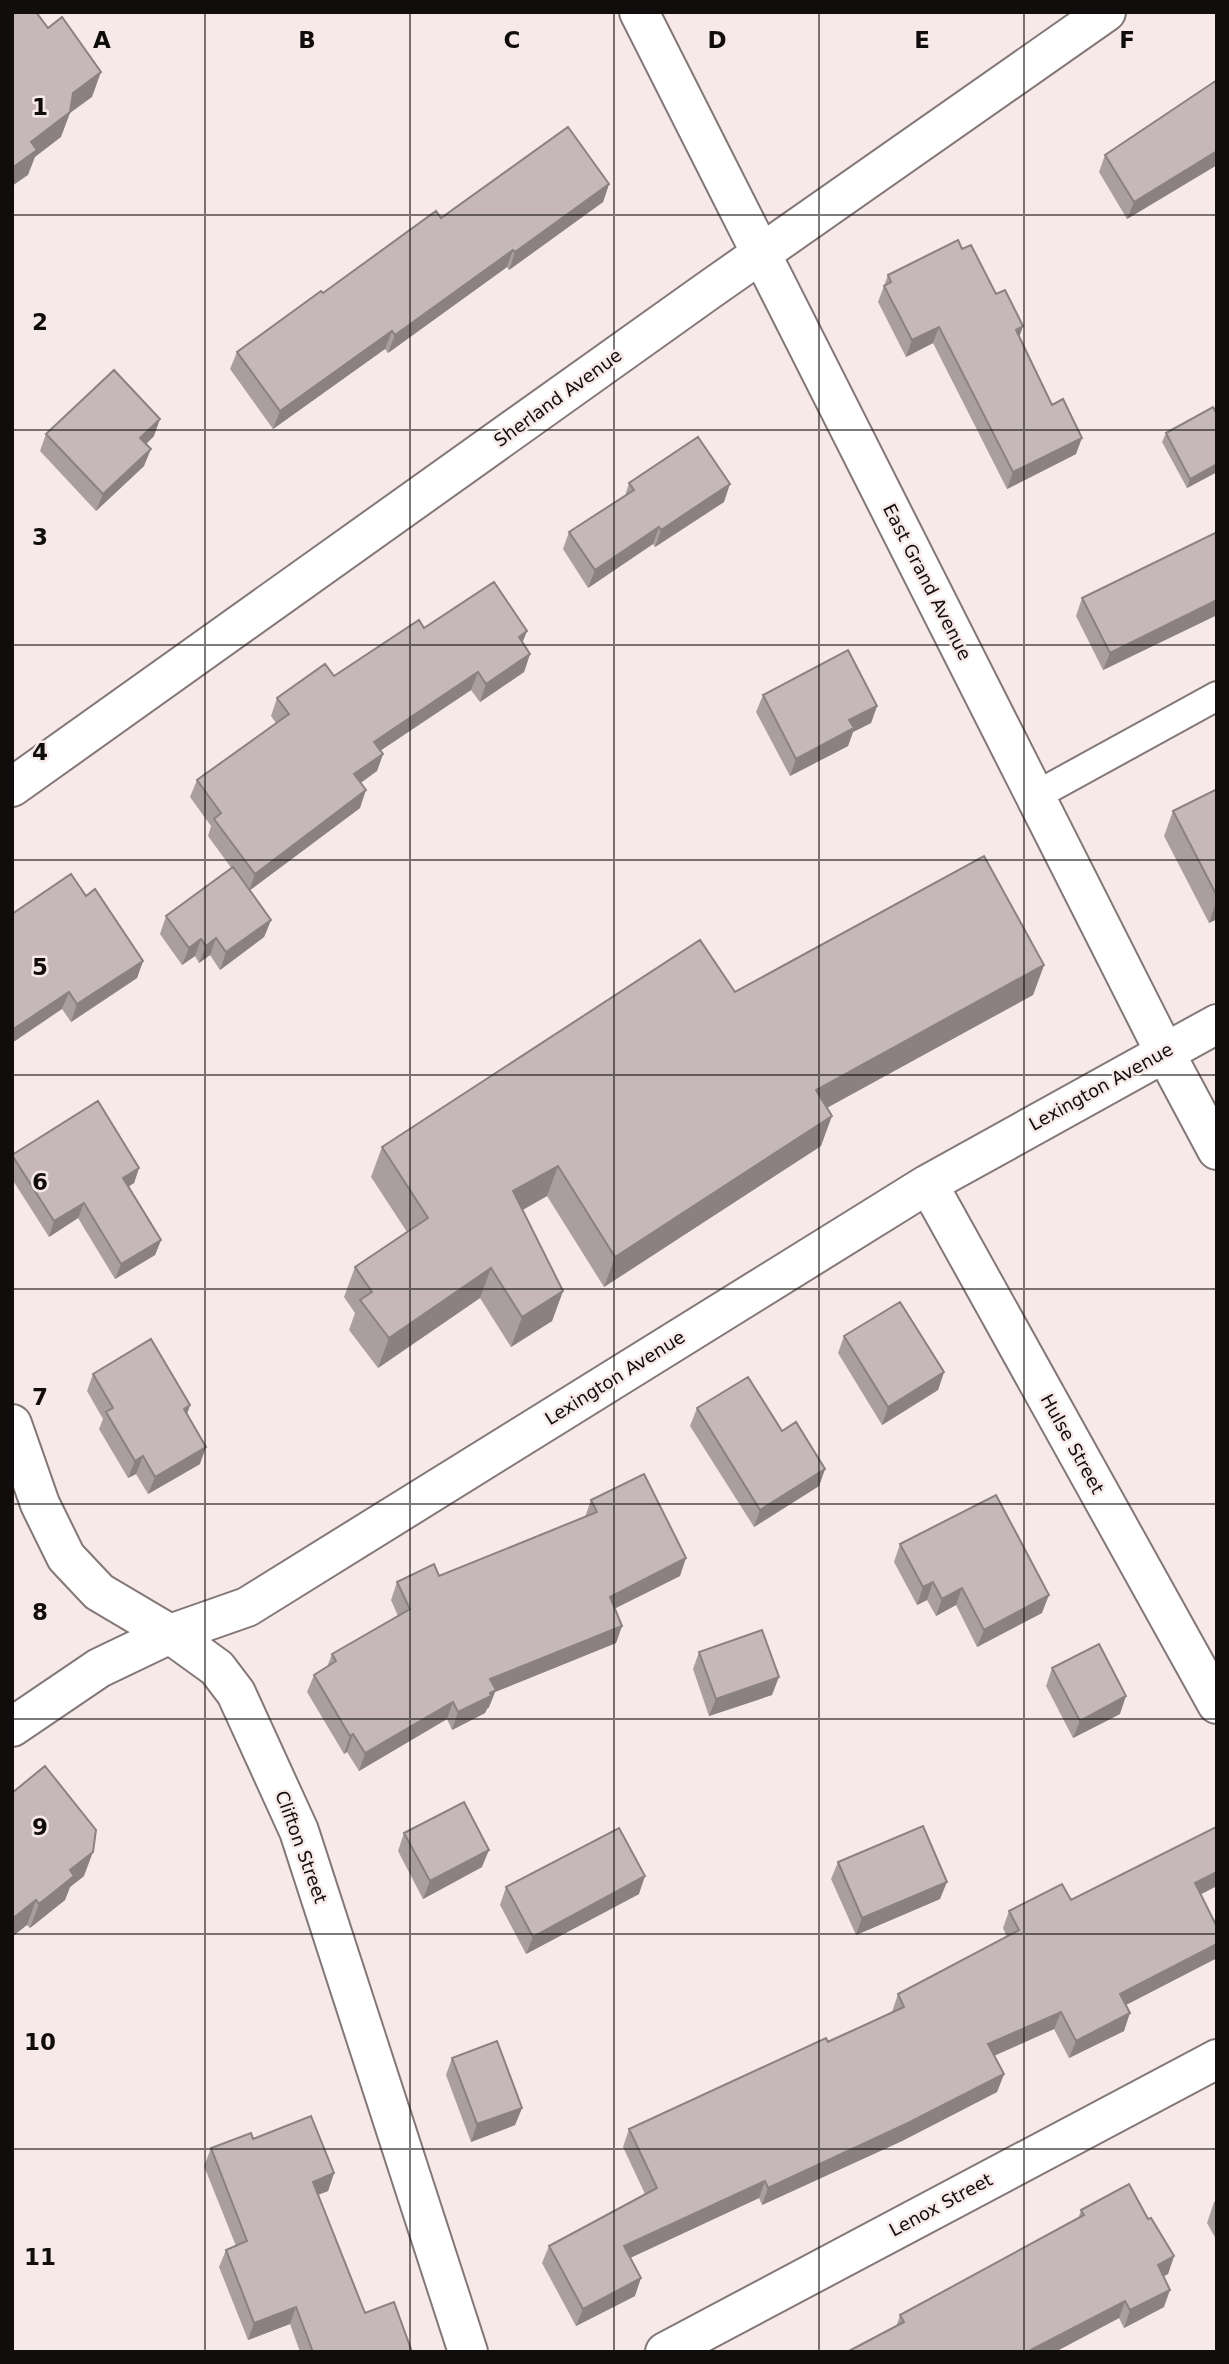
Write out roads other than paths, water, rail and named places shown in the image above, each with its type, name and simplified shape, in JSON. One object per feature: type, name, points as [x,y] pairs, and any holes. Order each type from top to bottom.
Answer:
[{"type":"street","name":"East Grand Avenue","points":[[639,12],[1164,1051],[1217,1150]]},
{"type":"street","name":"Sherland Avenue","points":[[12,787],[760,254],[1106,12]]},
{"type":"street","name":"Lexington Avenue","points":[[12,1727],[99,1668],[170,1634],[247,1607],[928,1184],[1217,1024]]},
{"type":"street","name":"Hulse Street","points":[[928,1184],[1217,1704]]},
{"type":"street","name":"Clifton Street","points":[[12,1424],[40,1504],[66,1557],[99,1592],[170,1634],[217,1668],[236,1693],[299,1831],[468,2352]]},
{"type":"street","name":"Lenox Street","points":[[665,2352],[1217,2059]]},
{"type":"lane","points":[[1035,796],[1217,696]]}]
